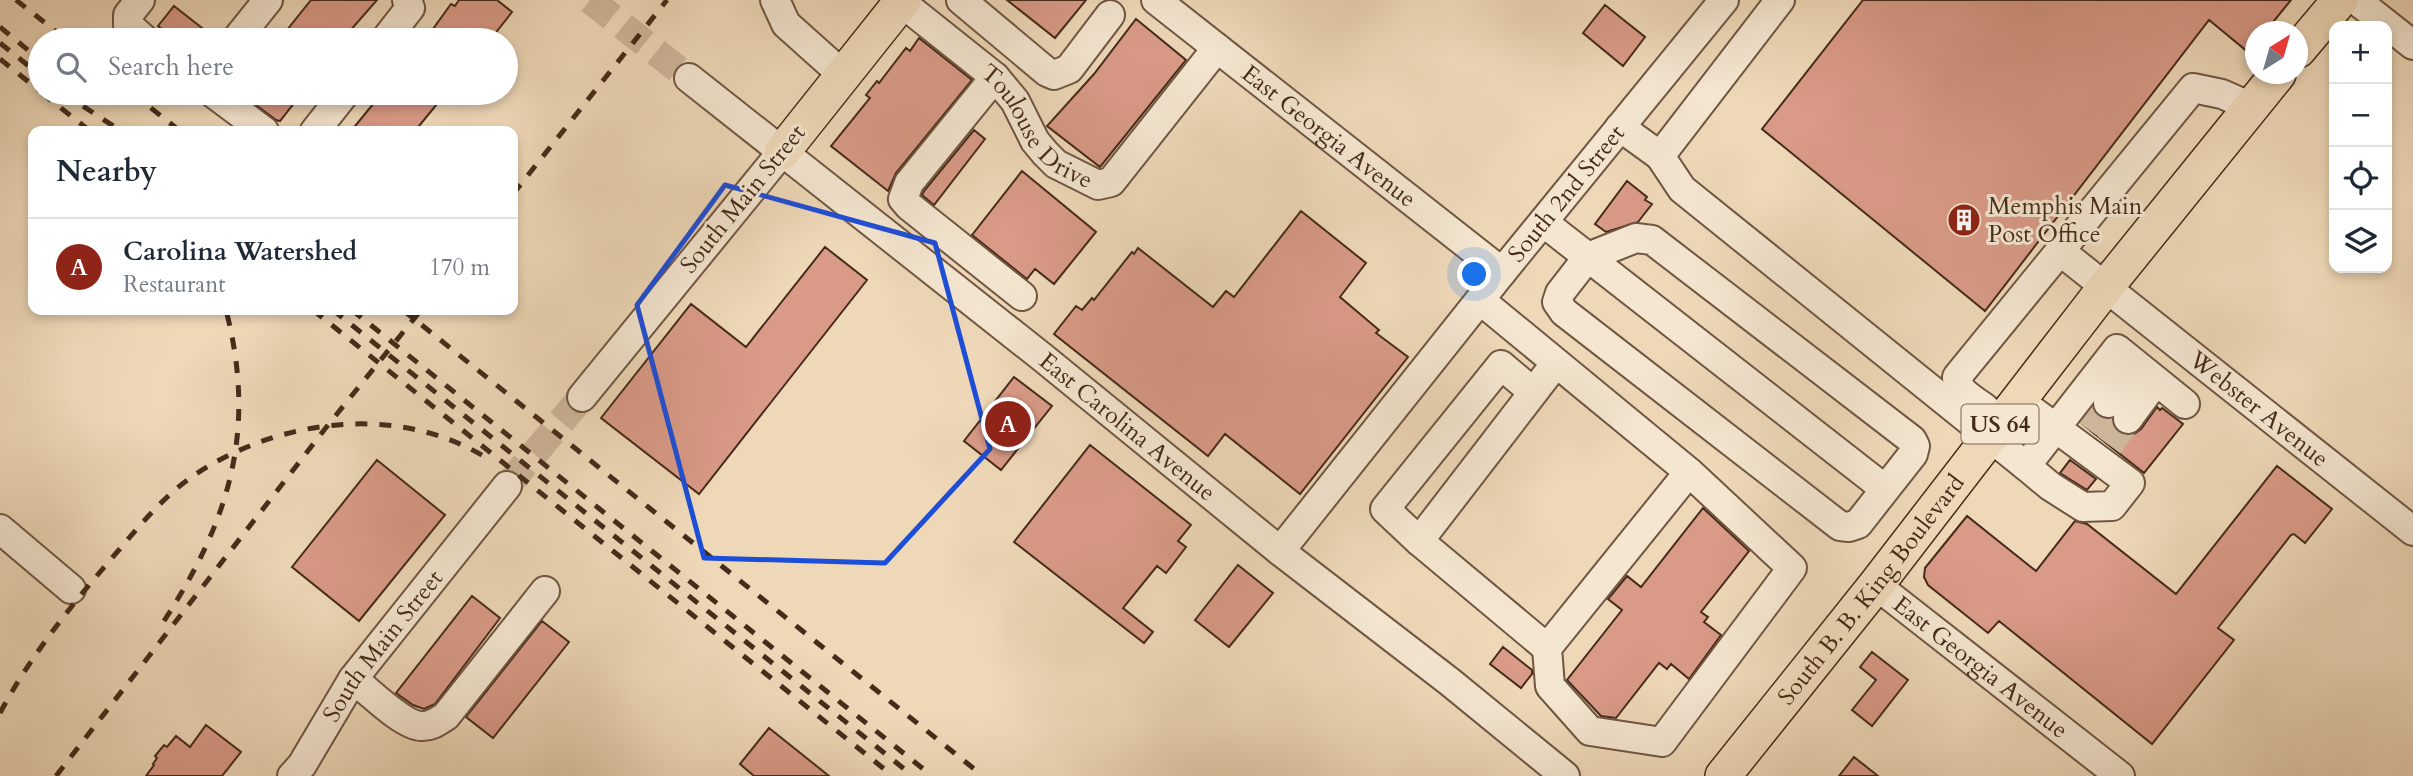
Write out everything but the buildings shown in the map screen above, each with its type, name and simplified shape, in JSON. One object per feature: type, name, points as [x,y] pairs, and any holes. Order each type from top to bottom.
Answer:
[{"type":"main road","points":[[2308,38],[2340,0]]},
{"type":"main road","name":"South Main Street","points":[[782,152],[902,1]]},
{"type":"main road","name":"South B. B. King Boulevard","points":[[1723,776],[2268,84]]},
{"type":"street","points":[[246,28],[268,0]]},
{"type":"street","points":[[775,0],[786,24],[843,75]]},
{"type":"street","points":[[961,0],[1054,75],[1069,69],[1110,15]]},
{"type":"street","name":"East Georgia Avenue","points":[[1156,0],[1502,272]]},
{"type":"street","name":"South 2nd Street","points":[[1280,551],[1502,272],[1724,0]]},
{"type":"street","points":[[1660,156],[1780,0]]},
{"type":"street","points":[[2356,0],[2413,45]]},
{"type":"street","name":"Toulouse Drive","points":[[902,1],[995,77],[1015,102],[1035,141],[1045,153],[1067,170],[1098,185],[1111,182],[1217,48]]},
{"type":"street","points":[[393,28],[408,4]]},
{"type":"street","points":[[131,28],[128,25],[134,7]]},
{"type":"street","points":[[995,77],[909,183],[903,199],[1022,296]]},
{"type":"street","name":"East Carolina Avenue","points":[[689,78],[1565,776]]},
{"type":"street","points":[[1620,127],[1660,156],[1682,189],[2004,419],[2026,466],[2050,486],[2083,507],[2112,506],[2130,483],[2094,445],[2056,427],[2004,419],[1959,389],[1956,382],[1957,377],[2193,88],[2222,94],[2249,106]]},
{"type":"street","points":[[229,105],[257,126]]},
{"type":"street","points":[[319,126],[336,105]]},
{"type":"street","name":"South Main Street","points":[[582,397],[782,152]]},
{"type":"street","points":[[1543,222],[1885,489]]},
{"type":"street","points":[[1636,238],[1652,240],[1901,432],[1915,446],[1913,454],[1885,489],[1858,524],[1840,526],[1564,313],[1557,302],[1560,293],[1588,257],[1636,238]]},
{"type":"street","name":"Webster Avenue","points":[[2060,251],[2413,531]]},
{"type":"street","points":[[1480,300],[1689,472],[1792,568],[1662,742],[1590,731],[1550,687],[1547,648],[1689,472]]},
{"type":"street","points":[[2063,342],[2100,371]]},
{"type":"street","points":[[2026,466],[2117,349],[2185,404]]},
{"type":"street","points":[[1419,541],[1556,363]]},
{"type":"street","points":[[1533,393],[1501,365],[1385,509],[1419,541],[1547,648]]},
{"type":"street","points":[[2118,411],[2147,374]]},
{"type":"street","name":"South Main Street","points":[[303,772],[353,679],[507,486]]},
{"type":"street","points":[[0,529],[71,589]]},
{"type":"street","name":"East Georgia Avenue","points":[[1876,585],[2120,776]]},
{"type":"street","points":[[353,679],[410,724],[434,724],[446,716],[545,591]]},
{"type":"highlighted area","points":[[725,185],[935,243],[990,449],[885,563],[704,558],[637,305]]},
{"type":"tunnel","points":[[590,0],[689,78]]},
{"type":"tunnel","points":[[507,486],[582,397]]},
{"type":"tunnel","points":[[2089,430],[2108,403]]},
{"type":"tunnel","points":[[2109,445],[2128,419]]},
{"type":"railway","points":[[16,0],[52,28]]},
{"type":"railway","points":[[518,188],[667,0]]},
{"type":"railway","points":[[0,27],[28,50]]},
{"type":"railway","points":[[0,43],[28,65]]},
{"type":"railway","points":[[0,59],[28,81]]},
{"type":"railway","points":[[57,105],[84,126]]},
{"type":"railway","points":[[81,105],[113,126]]},
{"type":"railway","points":[[147,105],[174,126]]},
{"type":"railway","points":[[164,621],[206,546],[221,509],[231,472],[239,395],[235,354],[227,315]]},
{"type":"railway","points":[[319,315],[893,776]]},
{"type":"railway","points":[[339,315],[913,776]]},
{"type":"railway","points":[[358,315],[932,776]]},
{"type":"railway","points":[[409,315],[983,776]]},
{"type":"railway","points":[[56,776],[328,425],[417,315]]},
{"type":"railway","points":[[0,713],[55,629],[135,531],[182,484],[226,457],[262,441],[299,431],[337,425],[376,424],[414,429],[450,440],[485,457]]},
{"type":"place","name":"Memphis Main Post Office","points":[[1964,220]]},
{"type":"place","name":"Carolina Watershed","points":[[1008,424]]}]
